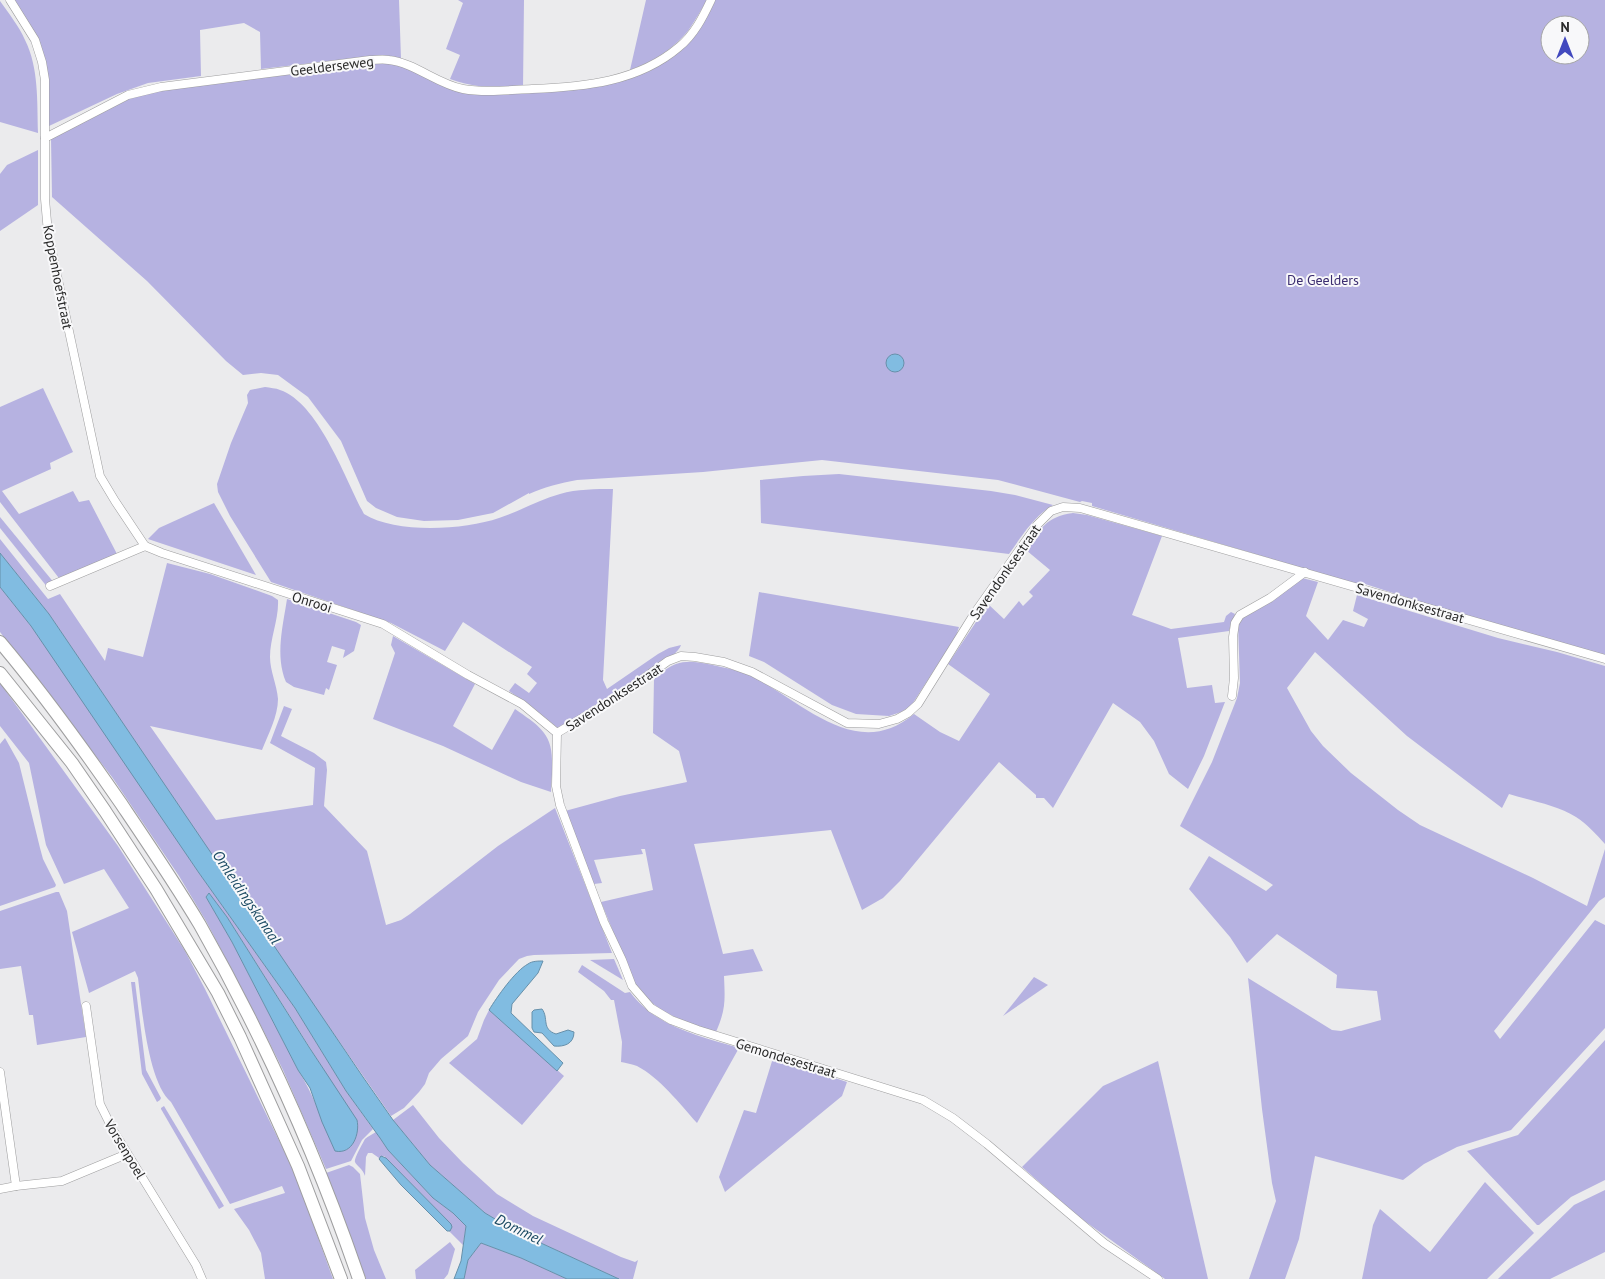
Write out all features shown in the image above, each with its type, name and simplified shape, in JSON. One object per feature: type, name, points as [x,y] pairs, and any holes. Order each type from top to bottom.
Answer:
[{"type":"highway","points":[[0,642],[87,753],[199,924],[256,1028],[276,1072],[313,1156],[360,1279]]},
{"type":"highway","points":[[0,673],[72,763],[105,811],[156,889],[218,993],[298,1166],[341,1279]]},
{"type":"street","name":"Koppenhoefstraat","points":[[10,0],[35,40],[42,62],[45,80],[48,233],[100,476],[145,546]]},
{"type":"street","name":"Geelderseweg","points":[[45,138],[128,95],[161,87],[370,60],[389,60],[405,64],[462,89],[482,91],[570,88],[608,81],[632,75],[651,66],[680,46],[701,21],[711,0]]},
{"type":"street","name":"Savendonksestraat","points":[[557,734],[619,696],[668,661],[681,656],[724,662],[752,672],[847,723],[879,724],[897,719],[908,713],[918,704],[976,611],[1037,525],[1051,511],[1063,507],[1080,508],[1605,659]]},
{"type":"street","points":[[50,586],[145,546]]},
{"type":"street","name":"Onrooi","points":[[145,546],[383,624],[522,704],[557,734]]},
{"type":"street","points":[[1232,696],[1235,623],[1240,615],[1270,598],[1305,572]]},
{"type":"street","name":"Gemondesestraat","points":[[557,734],[556,786],[560,805],[604,922],[632,986],[651,1008],[671,1020],[698,1030],[923,1100],[953,1118],[988,1144],[1104,1243],[1158,1279]]},
{"type":"street","name":"Vorsenpoel","points":[[86,1006],[100,1104],[105,1116],[196,1265],[202,1279]]},
{"type":"street","points":[[0,1072],[16,1186]]},
{"type":"street","points":[[0,1189],[62,1181],[128,1154]]},
{"type":"green space","points":[[13,0],[399,0],[401,59],[391,56],[372,56],[261,69],[260,32],[244,23],[200,30],[201,76],[148,83],[117,94],[49,126],[45,66]]},
{"type":"green space","points":[[458,0],[524,0],[523,88],[477,86],[450,79],[460,55],[446,49],[463,3]]},
{"type":"green space","points":[[646,0],[707,0],[688,31],[676,44],[655,59],[630,70]]},
{"type":"green space","name":"De Geelders","points":[[713,0],[1605,0],[1605,655],[1474,619],[1362,583],[1360,585],[1092,506],[1092,503],[1080,502],[998,480],[822,460],[703,472],[577,480],[529,493],[493,513],[458,520],[424,521],[397,517],[376,508],[367,501],[341,441],[308,397],[278,375],[261,373],[243,375],[226,361],[147,281],[52,197],[51,138],[128,97],[161,89],[388,62],[482,94],[632,77],[679,51]]},
{"type":"green space","points":[[0,1],[23,35],[30,51],[35,74],[38,133],[0,122]]},
{"type":"green space","points":[[38,150],[38,205],[0,231],[0,174],[7,165]]},
{"type":"green space","points":[[265,387],[278,389],[294,398],[307,410],[330,444],[364,514],[394,525],[430,528],[468,525],[499,518],[566,492],[613,489],[603,680],[607,689],[658,654],[669,648],[681,645],[678,650],[641,679],[615,695],[609,696],[559,729],[509,691],[515,683],[529,693],[537,683],[527,674],[532,667],[463,622],[445,651],[391,623],[271,582],[230,516],[218,492],[217,484],[231,443],[248,403],[247,395],[250,390]]},
{"type":"green space","points":[[43,388],[73,452],[50,463],[51,469],[2,491],[19,514],[73,491],[79,502],[89,500],[117,554],[62,582],[0,502],[0,407]]},
{"type":"green space","points":[[839,474],[991,491],[1053,505],[1034,521],[1009,554],[761,523],[760,480]]},
{"type":"green space","points":[[214,503],[256,575],[148,539],[159,528]]},
{"type":"green space","points":[[1073,513],[1087,515],[1162,536],[1132,615],[1171,629],[1224,622],[1226,616],[1231,612],[1235,614],[1229,631],[1178,638],[1187,688],[1212,685],[1215,703],[1225,702],[1204,756],[1188,789],[1169,774],[1154,741],[1140,722],[1113,703],[1053,808],[1044,798],[1036,798],[1036,795],[999,762],[900,881],[883,898],[862,910],[831,830],[694,844],[723,954],[753,949],[763,971],[724,976],[724,1004],[722,1017],[716,1032],[669,1014],[648,1000],[633,980],[601,902],[653,890],[645,849],[641,849],[643,854],[594,860],[602,883],[594,884],[565,811],[620,796],[687,782],[679,751],[653,733],[654,678],[676,664],[691,662],[707,664],[737,671],[752,677],[833,724],[853,730],[873,732],[893,727],[914,714],[940,732],[959,741],[990,694],[948,664],[988,604],[1004,619],[1019,601],[1023,606],[1033,596],[1029,592],[1050,570],[1026,550],[1050,521],[1056,517]]},
{"type":"green space","points":[[0,517],[55,584],[48,588],[0,528]]},
{"type":"green space","points":[[0,539],[48,599],[60,594],[105,661],[108,648],[143,657],[167,563],[210,574],[272,596],[278,600],[270,657],[278,705],[262,750],[150,726],[216,820],[313,805],[315,768],[270,743],[284,706],[292,709],[281,736],[314,753],[326,762],[324,806],[367,851],[386,925],[401,920],[410,914],[498,846],[555,808],[612,953],[534,955],[519,959],[499,980],[478,1012],[468,1036],[441,1059],[429,1073],[425,1084],[419,1092],[404,1108],[391,1116],[49,614],[0,553]]},
{"type":"green space","points":[[1302,578],[1318,582],[1306,616],[1328,640],[1343,620],[1364,627],[1368,619],[1353,611],[1357,595],[1498,638],[1605,666],[1605,844],[1580,820],[1552,806],[1509,794],[1502,808],[1407,736],[1315,652],[1287,688],[1311,731],[1323,746],[1351,773],[1420,825],[1533,878],[1587,906],[1605,849],[1605,897],[1599,901],[1494,1031],[1500,1039],[1595,920],[1605,925],[1605,1028],[1511,1130],[1457,1147],[1424,1164],[1403,1180],[1315,1156],[1299,1239],[1285,1279],[1249,1279],[1276,1201],[1262,1109],[1248,978],[1332,1030],[1341,1031],[1381,1020],[1377,991],[1336,988],[1337,975],[1277,934],[1247,963],[1230,937],[1189,889],[1209,856],[1266,891],[1273,885],[1180,826],[1212,762],[1237,698],[1240,683],[1238,624],[1242,617],[1279,596]]},
{"type":"green space","points":[[0,587],[31,626],[70,681],[199,873],[295,1008],[346,1091],[373,1129],[362,1140],[351,1161],[326,1169],[283,1070],[262,1028],[206,921],[179,876],[112,777],[0,632]],"holes":[[[209,893],[227,917],[324,1070],[347,1149],[335,1150],[309,1089],[232,942],[206,897]]]},
{"type":"green space","points":[[759,592],[959,627],[956,636],[911,706],[889,716],[856,714],[832,705],[764,662],[749,656]]},
{"type":"green space","points":[[287,599],[361,625],[354,651],[343,658],[345,650],[332,646],[327,662],[337,665],[329,690],[326,688],[324,695],[294,687],[286,682],[280,651]]},
{"type":"green space","points":[[393,636],[475,684],[453,726],[492,750],[515,709],[536,724],[546,736],[551,750],[551,792],[521,782],[443,746],[373,719],[395,653],[391,645]]},
{"type":"green space","points":[[0,683],[118,846],[185,951],[294,1171],[333,1279],[265,1279],[261,1253],[249,1230],[234,1209],[285,1193],[282,1186],[230,1204],[157,1079],[147,1044],[138,978],[135,971],[89,993],[72,932],[129,908],[104,869],[64,884],[46,845],[29,763],[0,726]]},
{"type":"green space","points":[[5,738],[19,763],[43,859],[56,885],[55,887],[0,906],[0,744]]},
{"type":"green space","points":[[59,892],[67,911],[86,1037],[37,1045],[33,1015],[29,1015],[21,966],[0,969],[0,911]]},
{"type":"green space","points":[[614,959],[623,980],[590,960]]},
{"type":"green space","points":[[582,965],[625,993],[630,992],[653,1014],[666,1022],[694,1034],[739,1048],[697,1123],[654,1077],[637,1066],[621,1062],[622,1042],[614,1000],[611,1000],[604,991],[578,972]]},
{"type":"green space","points":[[1034,977],[1048,985],[1003,1016]]},
{"type":"green space","points":[[131,982],[135,982],[146,1070],[161,1098],[157,1102],[142,1074]]},
{"type":"green space","points":[[489,1010],[564,1076],[522,1125],[449,1063],[477,1039]]},
{"type":"green space","points":[[1605,1040],[1605,1180],[1571,1197],[1537,1225],[1467,1151],[1518,1135]]},
{"type":"green space","points":[[773,1058],[847,1082],[842,1096],[725,1192],[719,1177],[744,1110],[756,1113]]},
{"type":"green space","points":[[1158,1061],[1208,1279],[1165,1279],[1079,1217],[1022,1167],[1103,1086]]},
{"type":"green space","points":[[413,1105],[439,1138],[497,1194],[533,1216],[621,1257],[635,1262],[638,1260],[633,1279],[619,1279],[517,1232],[485,1213],[430,1165],[393,1120]]},
{"type":"green space","points":[[164,1106],[224,1206],[219,1209],[161,1109]]},
{"type":"green space","points":[[376,1132],[388,1150],[433,1198],[453,1213],[466,1226],[463,1245],[449,1231],[451,1224],[384,1156],[379,1158],[372,1153],[368,1153],[365,1176],[355,1160],[365,1139]]},
{"type":"green space","points":[[349,1165],[360,1174],[365,1218],[374,1250],[386,1279],[366,1279],[326,1173]]},
{"type":"green space","points":[[1485,1182],[1534,1233],[1487,1279],[1362,1279],[1373,1225],[1380,1209],[1430,1252]]},
{"type":"green space","points":[[1605,1190],[1605,1252],[1550,1279],[1498,1279],[1574,1205]]},
{"type":"green space","points":[[450,1242],[455,1249],[448,1274],[444,1279],[416,1279],[415,1270]]},
{"type":"green space","points":[[481,1243],[521,1258],[567,1279],[464,1279],[468,1260]]},
{"type":"water","points":[[895,354],[901,357],[904,363],[901,369],[895,372],[889,369],[886,363],[889,357]]},
{"type":"water","points":[[0,553],[49,614],[363,1077],[393,1120],[430,1165],[485,1213],[517,1232],[619,1279],[567,1279],[521,1258],[481,1243],[468,1260],[464,1279],[454,1279],[461,1261],[466,1226],[453,1213],[433,1198],[388,1150],[346,1091],[295,1008],[199,873],[31,626],[0,587]]},
{"type":"water","points":[[209,893],[227,917],[357,1120],[356,1137],[351,1146],[346,1150],[335,1151],[310,1088],[298,1070],[232,942],[206,897]]},
{"type":"water","points":[[535,961],[543,961],[538,973],[512,1004],[511,1013],[563,1063],[557,1071],[489,1010],[512,978],[523,967]]},
{"type":"water","points":[[542,1009],[548,1029],[551,1032],[556,1034],[568,1030],[574,1032],[574,1036],[568,1044],[554,1046],[542,1033],[534,1032],[532,1028],[532,1012]]},
{"type":"water","points":[[381,1156],[386,1158],[451,1224],[450,1231],[447,1231],[401,1185],[379,1159]]},
{"type":"water label","name":"Omleidingskanaal","points":[[247,897]]},
{"type":"water label","name":"Dommel","points":[[519,1229]]}]
